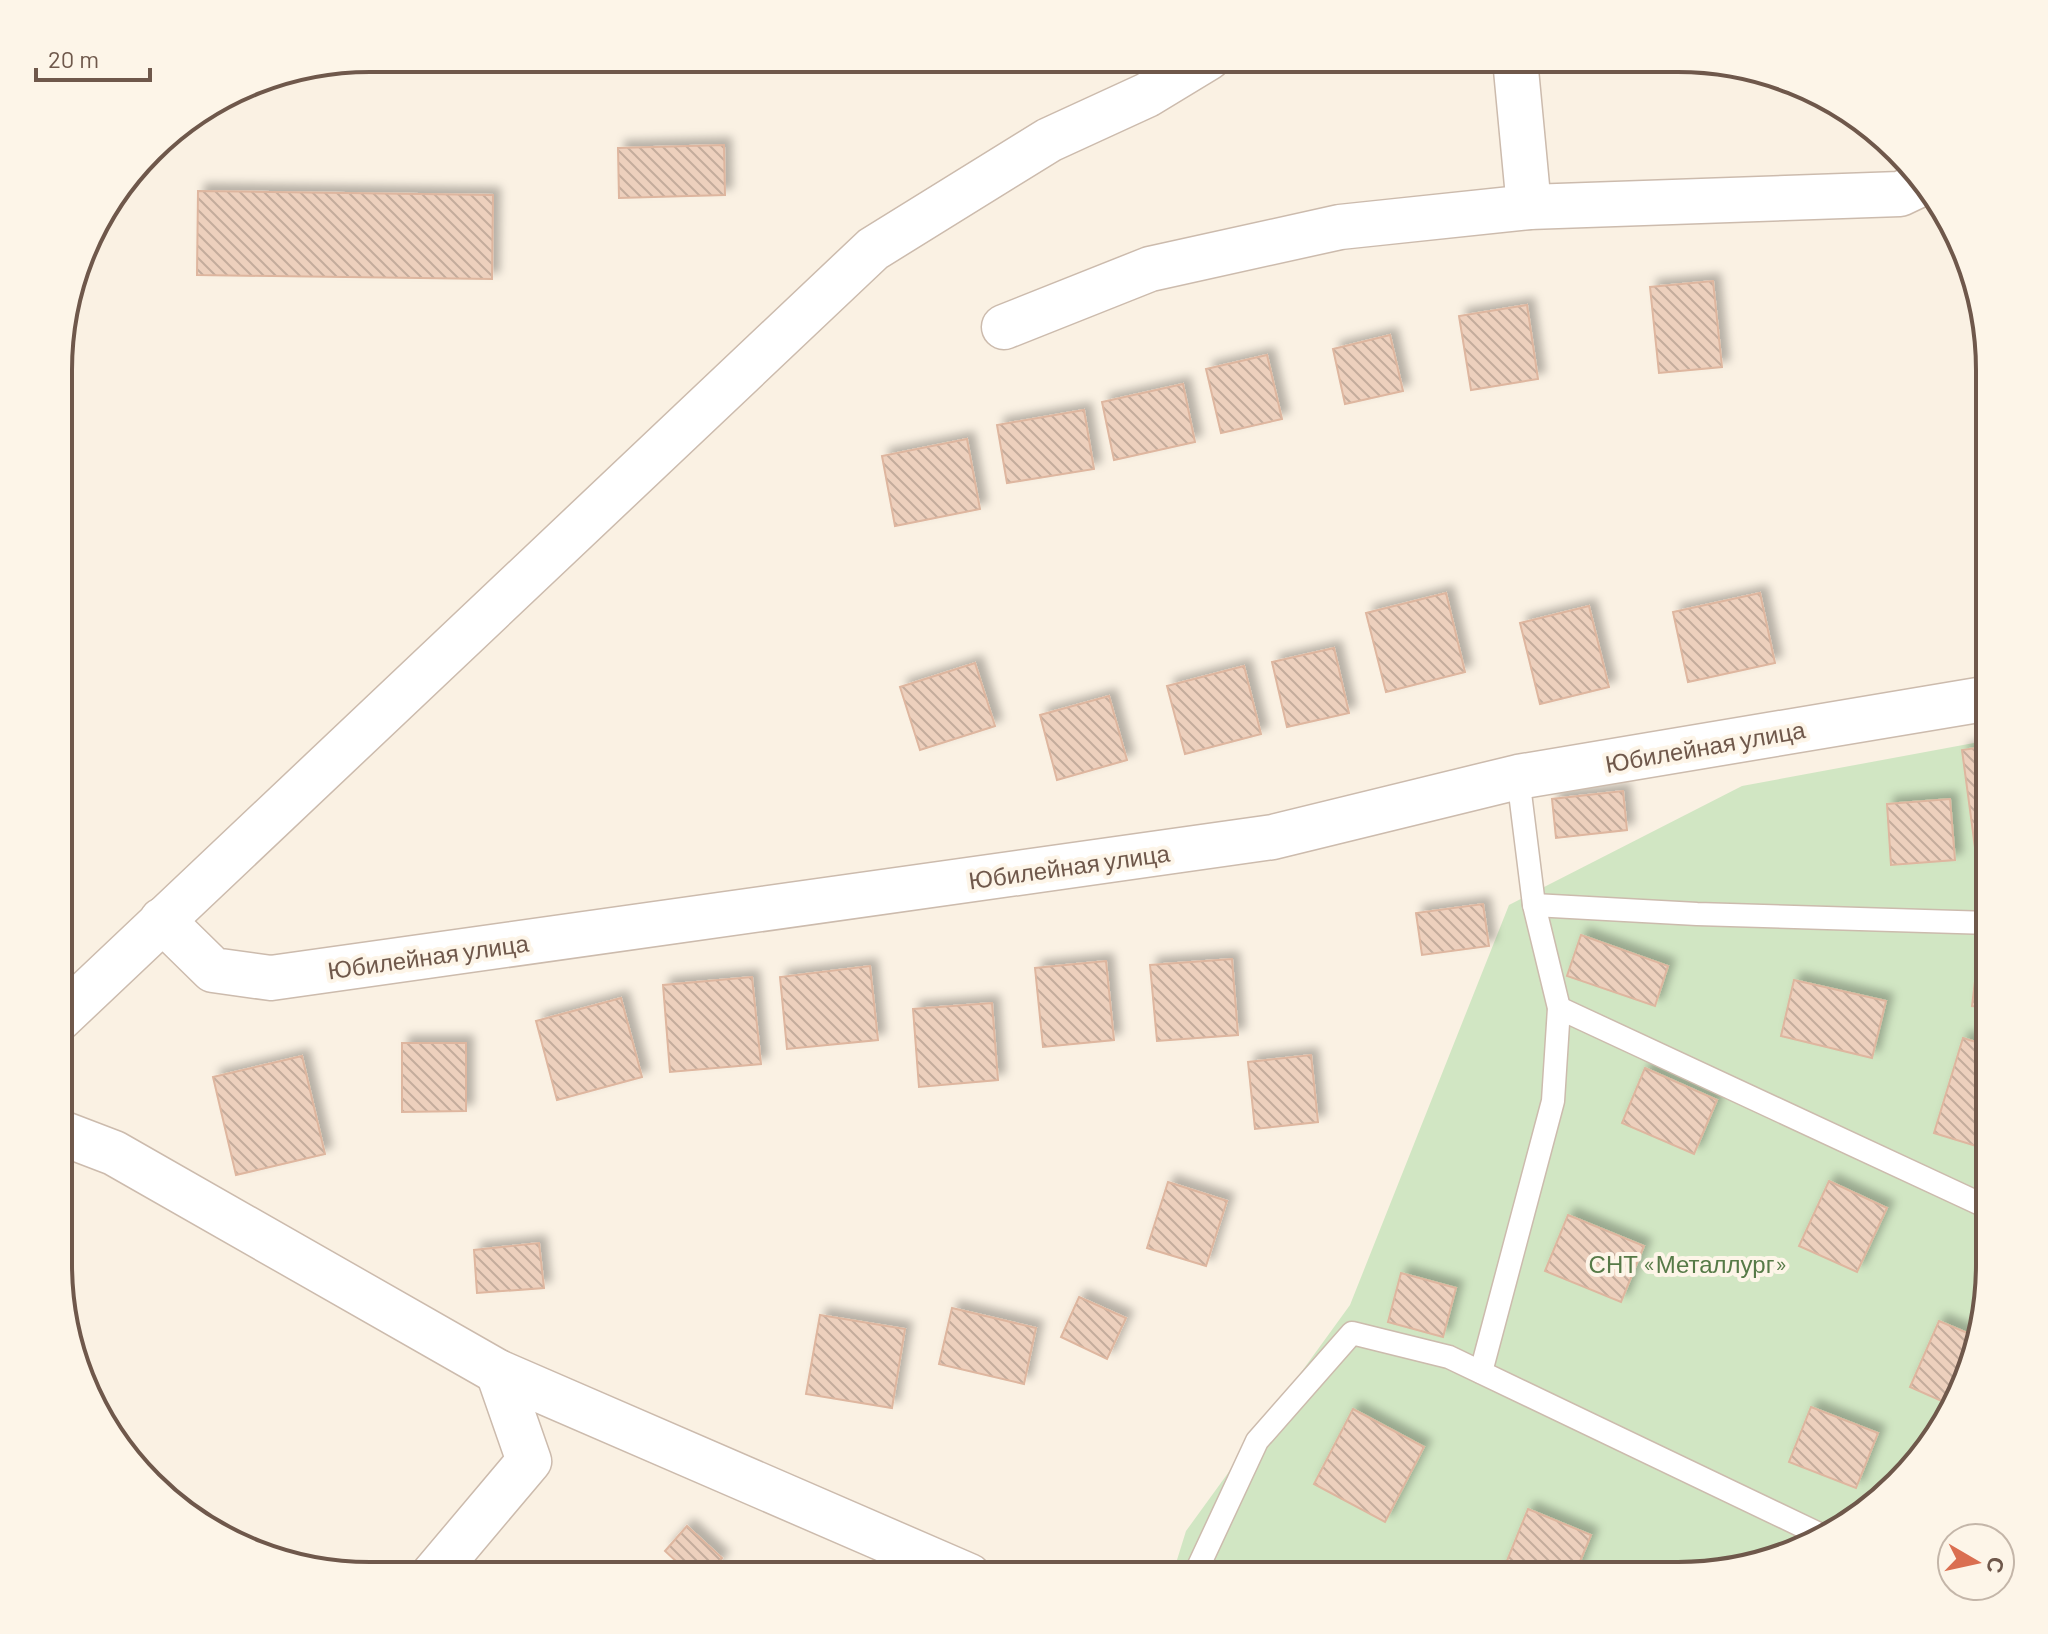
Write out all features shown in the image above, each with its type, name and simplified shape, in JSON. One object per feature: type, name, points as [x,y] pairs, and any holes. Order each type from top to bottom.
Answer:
[{"type":"street","points":[[72,1007],[873,249],[1049,140],[1147,95],[1185,72]]},
{"type":"street","points":[[1516,72],[1529,207]]},
{"type":"street","points":[[1004,327],[1164,266],[1340,227],[1529,207],[1900,194],[1913,188]]},
{"type":"street","name":"Юбилейная улица","points":[[162,920],[213,970],[271,978],[1273,837],[1518,777],[1976,700]]},
{"type":"street","points":[[72,1137],[114,1153],[498,1372],[937,1562]]},
{"type":"street","points":[[444,1562],[529,1461],[498,1372]]},
{"type":"lane","points":[[1481,1372],[1553,1101],[1559,1008],[1534,905],[1518,777]]},
{"type":"lane","points":[[1534,905],[1697,914],[1976,923]]},
{"type":"lane","points":[[1559,1008],[1976,1202]]},
{"type":"lane","points":[[1201,1562],[1257,1441],[1352,1333],[1449,1357],[1811,1530]]},
{"type":"green space","name":"СНТ «Металлург»","points":[[1976,743],[1975,1283],[1970,1322],[1960,1360],[1926,1430],[1889,1475],[1844,1512],[1792,1539],[1736,1556],[1678,1562],[1176,1562],[1186,1531],[1350,1305],[1509,905],[1742,786]]},
{"type":"building","points":[[724,145],[725,195],[619,198],[618,148]]},
{"type":"building","points":[[198,191],[493,195],[492,279],[197,275]]},
{"type":"building","points":[[1713,281],[1722,367],[1659,373],[1650,287]]},
{"type":"building","points":[[1527,305],[1538,379],[1471,390],[1459,316]]},
{"type":"building","points":[[1390,335],[1403,391],[1345,404],[1333,349]]},
{"type":"building","points":[[1267,355],[1282,419],[1221,433],[1206,369]]},
{"type":"building","points":[[1183,384],[1195,442],[1114,460],[1102,402]]},
{"type":"building","points":[[1084,410],[1094,469],[1007,483],[997,425]]},
{"type":"building","points":[[967,439],[980,509],[895,526],[882,456]]},
{"type":"building","points":[[1446,593],[1465,672],[1386,692],[1366,613]]},
{"type":"building","points":[[1760,593],[1775,663],[1688,682],[1673,612]]},
{"type":"building","points":[[1589,606],[1609,687],[1540,704],[1520,623]]},
{"type":"building","points":[[1334,648],[1349,713],[1287,727],[1272,662]]},
{"type":"building","points":[[975,663],[995,726],[920,750],[900,687]]},
{"type":"building","points":[[1244,666],[1261,734],[1185,754],[1167,686]]},
{"type":"building","points":[[1109,696],[1127,760],[1057,780],[1040,715]]},
{"type":"building","points":[[1976,748],[1976,855],[1962,750]]},
{"type":"building","points":[[1623,791],[1627,830],[1556,838],[1552,799]]},
{"type":"building","points":[[1950,799],[1955,860],[1891,865],[1887,804]]},
{"type":"building","points":[[1483,904],[1489,946],[1422,955],[1416,913]]},
{"type":"building","points":[[1581,935],[1668,966],[1655,1006],[1567,976]]},
{"type":"building","points":[[1232,959],[1238,1035],[1157,1041],[1150,965]]},
{"type":"building","points":[[1106,961],[1114,1040],[1043,1047],[1035,968]]},
{"type":"building","points":[[870,966],[878,1040],[787,1049],[780,977]]},
{"type":"building","points":[[1976,972],[1976,1006],[1972,1006]]},
{"type":"building","points":[[752,977],[761,1064],[670,1072],[663,985]]},
{"type":"building","points":[[1794,980],[1886,1001],[1872,1058],[1781,1036]]},
{"type":"building","points":[[621,998],[642,1077],[557,1100],[536,1021]]},
{"type":"building","points":[[992,1003],[998,1080],[919,1087],[913,1009]]},
{"type":"building","points":[[1963,1038],[1976,1042],[1976,1146],[1934,1133]]},
{"type":"building","points":[[402,1043],[466,1043],[466,1111],[402,1112]]},
{"type":"building","points":[[1311,1055],[1318,1122],[1255,1129],[1248,1062]]},
{"type":"building","points":[[302,1056],[325,1154],[236,1175],[213,1077]]},
{"type":"building","points":[[1645,1068],[1717,1100],[1694,1154],[1622,1123]]},
{"type":"building","points":[[1829,1181],[1887,1208],[1857,1272],[1799,1246]]},
{"type":"building","points":[[1168,1182],[1227,1201],[1206,1266],[1147,1248]]},
{"type":"building","points":[[1568,1215],[1644,1246],[1621,1302],[1545,1271]]},
{"type":"building","points":[[539,1243],[544,1288],[477,1293],[474,1250]]},
{"type":"building","points":[[1401,1273],[1456,1288],[1443,1337],[1388,1322]]},
{"type":"building","points":[[1079,1297],[1126,1318],[1107,1359],[1061,1337]]},
{"type":"building","points":[[952,1308],[1036,1328],[1024,1384],[939,1364]]},
{"type":"building","points":[[820,1315],[905,1329],[892,1408],[806,1394]]},
{"type":"building","points":[[1939,1321],[1968,1333],[1942,1401],[1910,1387]]},
{"type":"building","points":[[1811,1407],[1878,1433],[1856,1488],[1789,1462]]},
{"type":"building","points":[[1353,1409],[1424,1447],[1385,1522],[1314,1484]]},
{"type":"building","points":[[1528,1509],[1591,1535],[1580,1562],[1506,1562]]},
{"type":"building","points":[[687,1526],[722,1558],[719,1562],[677,1562],[665,1551]]}]
